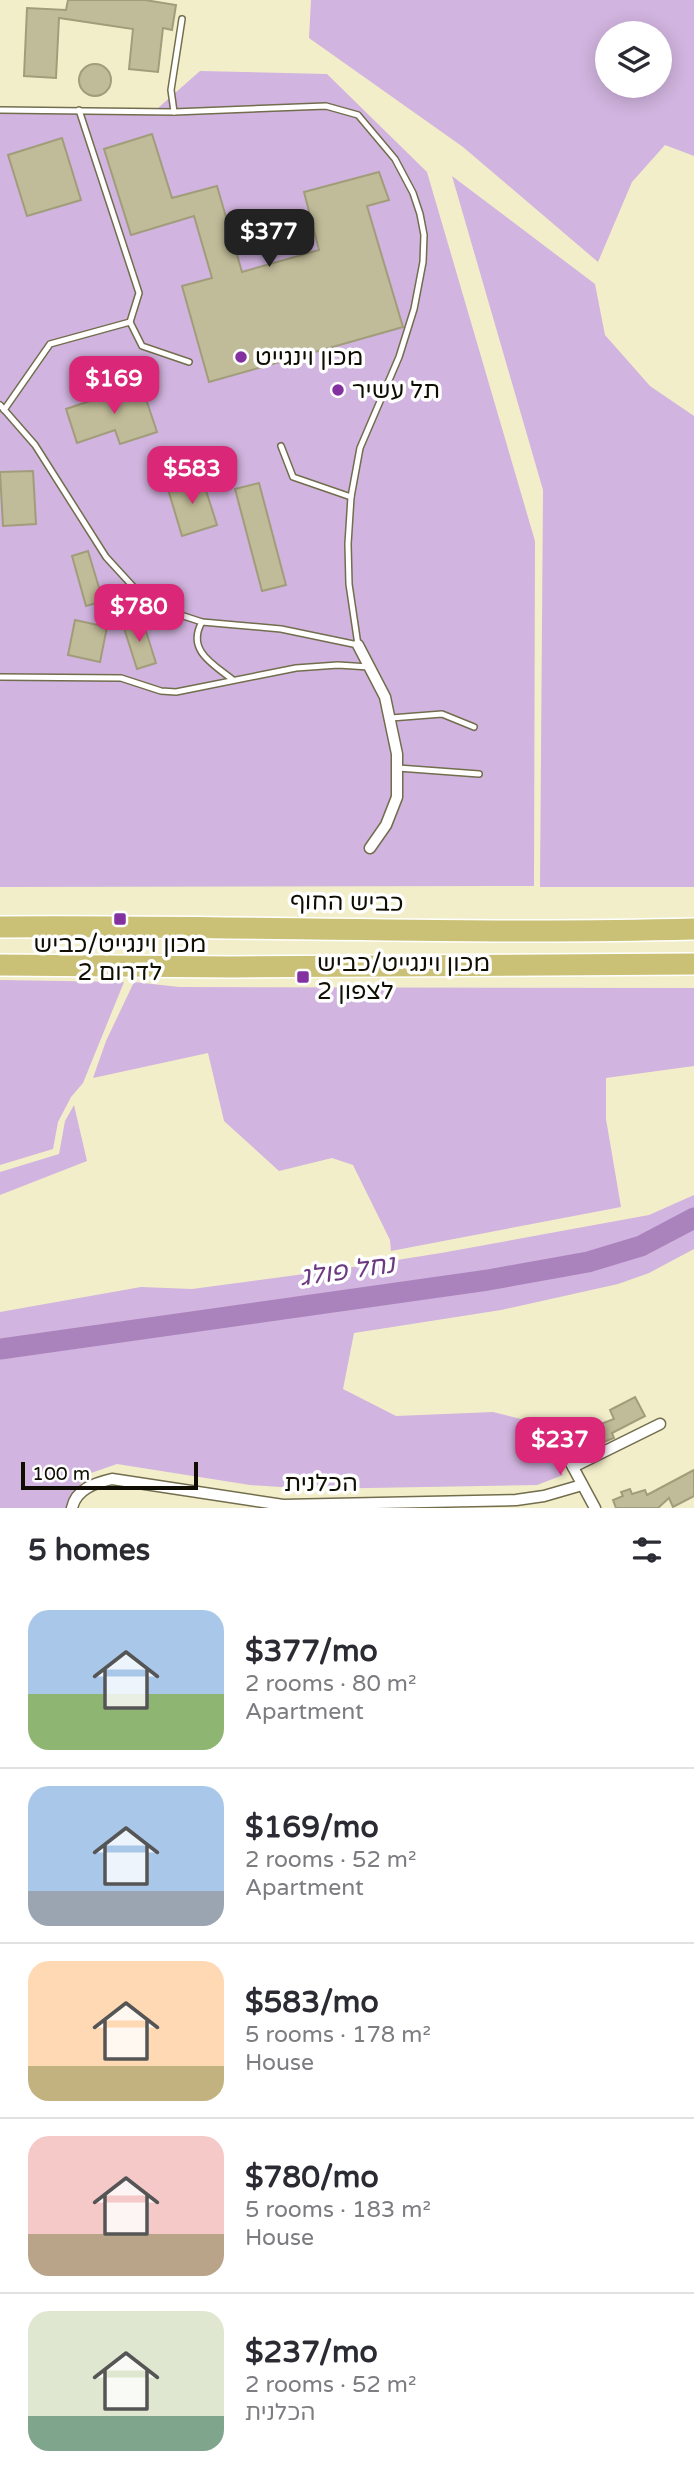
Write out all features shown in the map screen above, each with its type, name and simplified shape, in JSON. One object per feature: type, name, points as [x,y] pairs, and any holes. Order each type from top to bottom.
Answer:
[{"type":"highway","name":"כביש החוף","points":[[0,927],[581,931],[694,929]]},
{"type":"highway","points":[[0,965],[232,967],[694,964]]},
{"type":"street","points":[[358,645],[385,697],[391,718],[398,768],[397,797],[386,825],[370,848]]},
{"type":"street","points":[[573,1466],[660,1424]]},
{"type":"street","points":[[553,1430],[595,1508]]},
{"type":"street","name":"הכלנית","points":[[72,1508],[79,1493],[90,1486],[112,1479],[283,1505],[516,1500],[544,1496],[582,1485]]},
{"type":"lane","points":[[174,112],[171,90],[182,19]]},
{"type":"lane","points":[[0,110],[174,112],[326,106],[358,115],[395,159],[413,193],[424,235],[423,262],[414,309],[400,357],[360,448],[351,497],[349,584],[358,645],[281,629],[202,622],[150,605],[106,557],[35,445],[2,408],[50,344],[130,322]]},
{"type":"lane","points":[[79,110],[139,293],[130,322],[142,346],[189,362]]},
{"type":"lane","points":[[281,446],[293,477],[351,497]]},
{"type":"lane","points":[[202,622],[196,632],[197,646],[202,654],[233,680]]},
{"type":"lane","points":[[0,677],[121,678],[149,688],[176,692],[296,668],[338,665],[369,667]]},
{"type":"lane","points":[[391,718],[442,714],[474,727]]},
{"type":"lane","points":[[398,768],[479,774]]},
{"type":"shaded area","points":[[311,0],[694,0],[694,156],[665,145],[632,182],[598,262],[463,147],[309,38]]},
{"type":"shaded area","name":"מכון וינגייט","points":[[200,71],[327,74],[427,172],[535,541],[534,886],[0,887],[0,109],[158,108]]},
{"type":"shaded area","points":[[452,176],[595,284],[605,335],[650,386],[694,416],[694,887],[540,887],[543,490]]},
{"type":"shaded area","points":[[0,980],[124,982],[83,1083],[71,1097],[58,1122],[53,1149],[0,1165]]},
{"type":"shaded area","points":[[134,982],[179,987],[694,988],[694,1066],[606,1078],[606,1119],[621,1207],[391,1251],[390,1240],[353,1165],[332,1158],[279,1171],[224,1121],[208,1053],[93,1078],[106,1041]]},
{"type":"shaded area","points":[[74,1105],[87,1161],[0,1195],[0,1172],[59,1154],[65,1121]]},
{"type":"shaded area","points":[[694,1195],[694,1249],[649,1273],[618,1284],[501,1310],[354,1333],[343,1389],[396,1416],[493,1412],[536,1423],[563,1475],[537,1485],[311,1489],[250,1485],[117,1464],[91,1473],[75,1490],[73,1508],[0,1508],[0,1312],[141,1287],[192,1289],[441,1253],[649,1215]]},
{"type":"building","points":[[68,0],[145,0],[176,5],[172,30],[163,28],[158,72],[129,69],[133,29],[59,18],[56,78],[24,76],[27,8],[66,10]]},
{"type":"building","points":[[95,64],[106,69],[111,80],[106,91],[95,96],[84,91],[79,80],[84,69]]},
{"type":"building","points":[[152,134],[172,198],[217,186],[242,272],[319,250],[304,192],[379,172],[389,200],[367,206],[403,327],[209,382],[182,286],[212,278],[194,216],[131,235],[104,149]]},
{"type":"building","points":[[62,138],[81,200],[27,216],[8,155]]},
{"type":"building","points":[[141,384],[157,432],[120,444],[115,430],[77,443],[66,409]]},
{"type":"building","points":[[33,471],[36,524],[3,526],[0,472]]},
{"type":"building","points":[[201,475],[217,525],[182,536],[167,486]]},
{"type":"building","points":[[259,483],[286,585],[262,591],[235,489]]},
{"type":"building","points":[[88,551],[103,601],[86,606],[72,556]]},
{"type":"building","points":[[142,619],[156,663],[137,669],[123,625]]},
{"type":"building","points":[[75,620],[107,627],[100,662],[68,655]]},
{"type":"building","points":[[635,1397],[645,1416],[612,1433],[614,1438],[596,1445],[590,1428],[614,1419],[610,1410]]},
{"type":"building","points":[[694,1470],[694,1496],[673,1507],[669,1498],[658,1508],[616,1508],[613,1500],[623,1496],[621,1492],[630,1489],[632,1494],[645,1490],[647,1495]]},
{"type":"waterway","name":"נחל פולג","points":[[0,1349],[488,1280],[588,1262],[641,1246],[694,1218]]},
{"type":"place","name":"מכון וינגייט","points":[[241,357]]},
{"type":"place","name":"תל עשיר","points":[[338,390]]},
{"type":"place","name":"מכון וינגייט/כביש 2 לדרום","points":[[120,919]]},
{"type":"place","name":"מכון וינגייט/כביש 2 לצפון","points":[[303,977]]}]
